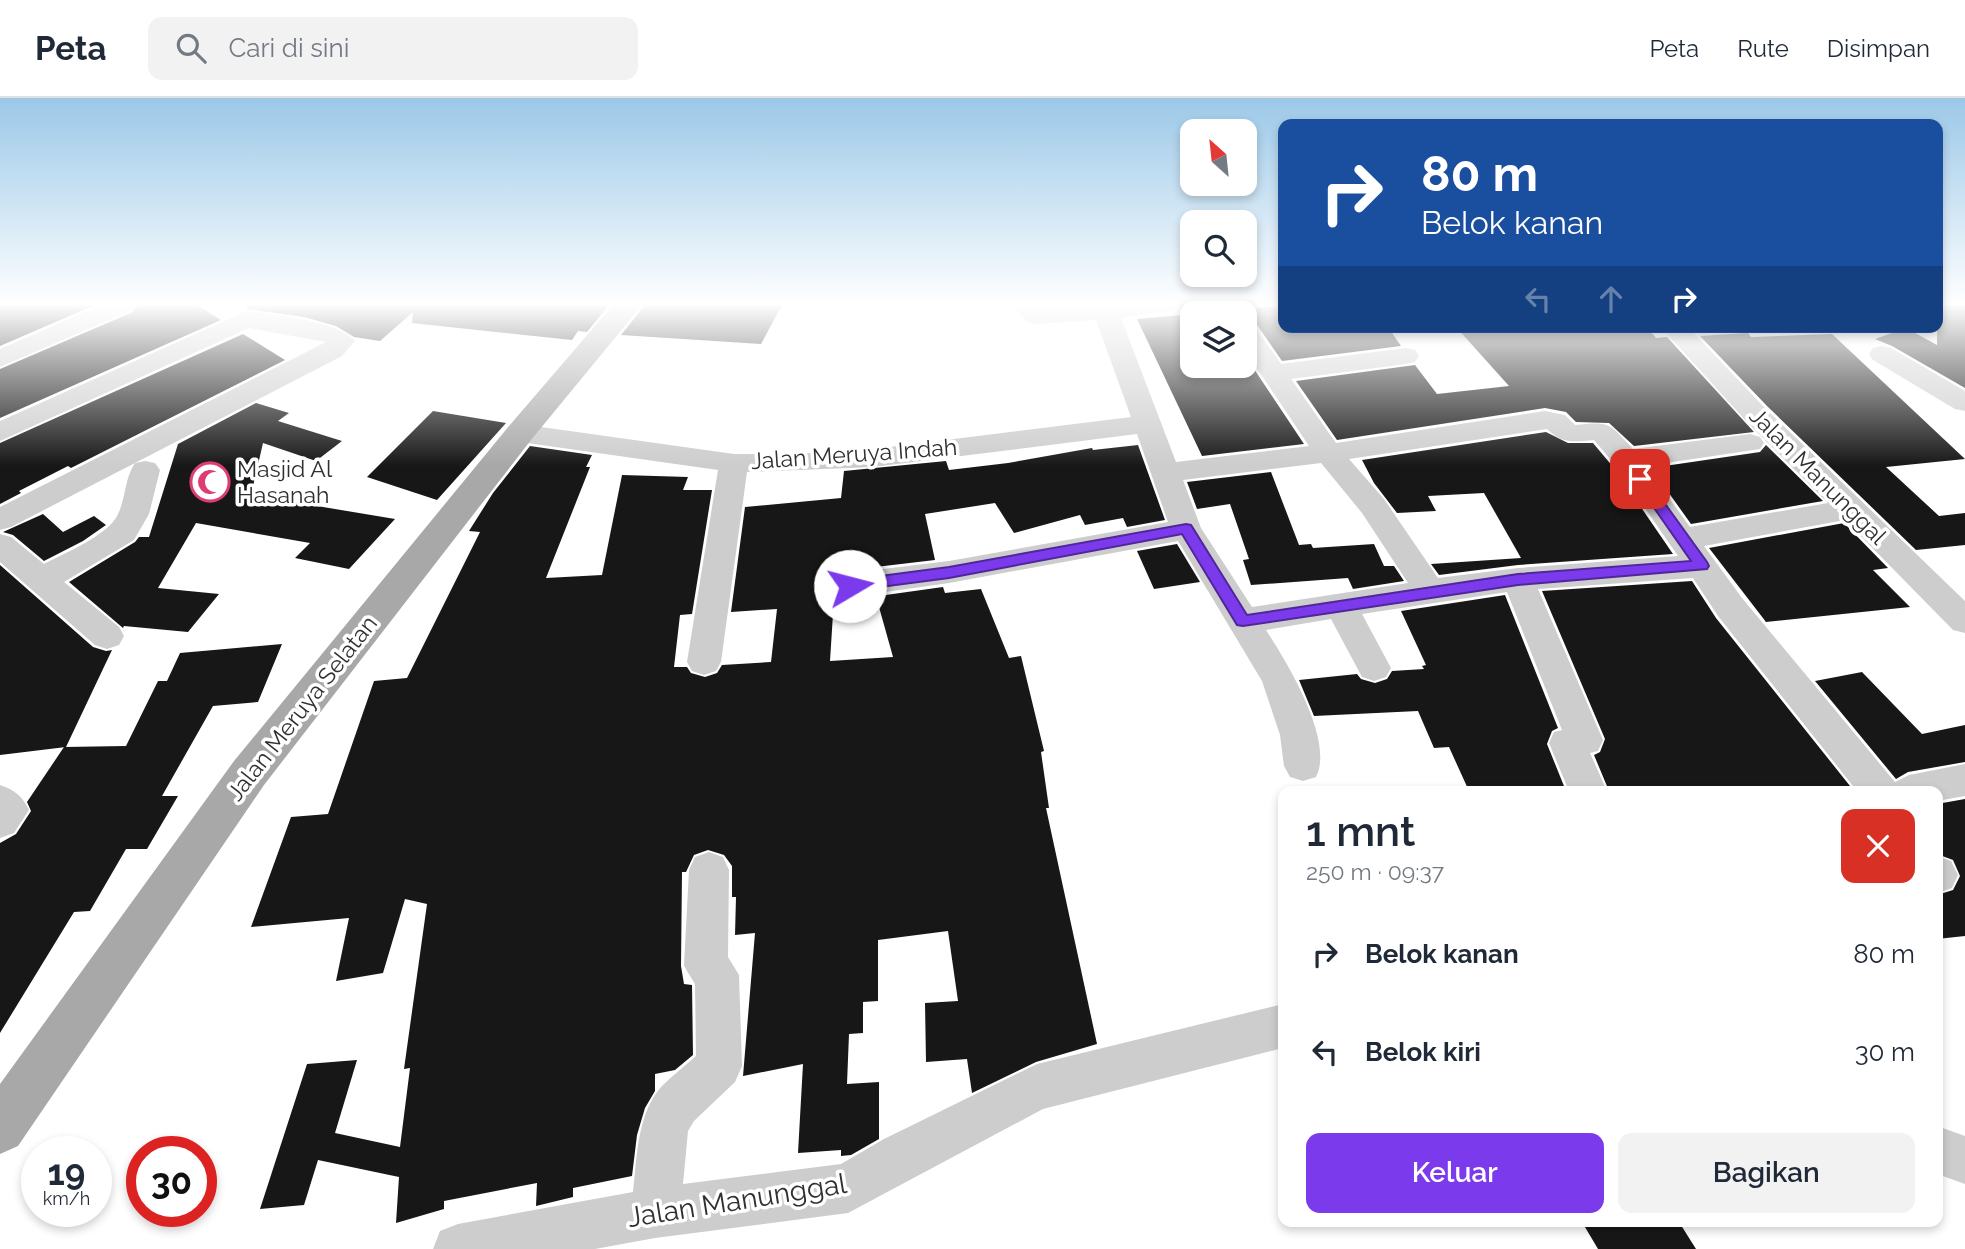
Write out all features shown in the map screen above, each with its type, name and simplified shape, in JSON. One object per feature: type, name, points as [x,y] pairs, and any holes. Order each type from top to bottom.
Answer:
[{"type":"main road","name":"Jalan Meruya Selatan","points":[[0,1128],[248,774],[520,433],[583,359]]},
{"type":"street","points":[[0,432],[160,359]]},
{"type":"street","points":[[0,520],[316,359]]},
{"type":"street","points":[[1123,359],[1186,529],[1279,679],[1298,736],[1303,766]]},
{"type":"street","points":[[1264,359],[1328,453],[1373,506],[1430,591]]},
{"type":"street","points":[[1273,373],[1385,359]]},
{"type":"street","name":"Jalan Manunggal","points":[[1704,359],[1755,414],[1965,621]]},
{"type":"street","points":[[1890,359],[1965,403]]},
{"type":"street","points":[[1165,473],[1328,453],[1545,420],[1555,421],[1568,433],[1601,431],[1626,459],[1730,607],[1876,786]]},
{"type":"street","name":"Jalan Meruya Indah","points":[[520,433],[734,463],[873,458],[1147,424]]},
{"type":"street","points":[[1626,459],[1750,443]]},
{"type":"street","points":[[704,662],[734,463]]},
{"type":"street","points":[[42,580],[123,533],[134,514],[145,470]]},
{"type":"street","points":[[1684,539],[1852,509]]},
{"type":"street","points":[[850,586],[949,572],[1186,529]]},
{"type":"street","points":[[0,545],[107,636]]},
{"type":"street","points":[[1243,621],[1518,579],[1702,566]]},
{"type":"street","points":[[1518,579],[1585,740],[1567,743],[1586,786]]},
{"type":"street","points":[[1340,606],[1374,668]]},
{"type":"street","points":[[1934,786],[1965,780]]},
{"type":"street","points":[[655,1213],[665,1126],[677,1104],[719,1066],[717,975],[706,966],[709,870]]},
{"type":"street","name":"Jalan Manunggal","points":[[458,1249],[655,1213],[848,1188],[901,1156],[1037,1087],[1278,1027]]},
{"type":"street","points":[[1943,1152],[1965,1160]]},
{"type":"building","points":[[24,359],[134,359],[0,418],[0,369]]},
{"type":"building","points":[[188,359],[285,360],[71,468],[68,466],[0,504],[0,443]]},
{"type":"building","points":[[1156,359],[1180,359],[1180,378],[1257,378],[1257,374],[1304,444],[1202,456]]},
{"type":"building","points":[[1484,359],[1687,359],[1754,432],[1634,446],[1609,423],[1576,422],[1566,412],[1545,408],[1337,440],[1296,381],[1415,365],[1437,394],[1509,386]]},
{"type":"building","points":[[1722,359],[1858,359],[1965,459],[1886,467],[1939,516],[1965,513],[1965,545],[1916,550]]},
{"type":"building","points":[[1914,359],[1965,359],[1965,388]]},
{"type":"building","points":[[256,403],[289,413],[278,421],[342,441],[316,461],[263,443],[251,495],[395,519],[349,569],[295,558],[310,543],[196,523],[158,588],[219,594],[188,632],[123,628],[69,582],[139,537],[149,537],[178,444]]},
{"type":"building","points":[[433,411],[506,423],[437,500],[367,477]]},
{"type":"building","points":[[1546,432],[1568,443],[1593,443],[1614,468],[1673,554],[1518,565],[1439,575],[1431,564],[1521,558],[1484,493],[1428,496],[1436,511],[1397,513],[1374,483],[1362,460]]},
{"type":"building","points":[[1138,445],[1165,520],[1127,527],[1123,518],[1085,525],[1080,515],[1014,533],[995,503],[925,514],[935,560],[850,570],[837,575],[832,584],[837,595],[850,600],[943,587],[945,593],[981,589],[1009,658],[1021,656],[1044,751],[1041,752],[1049,808],[1046,808],[1097,1044],[1036,1062],[972,1093],[967,1059],[926,1062],[925,1003],[958,1001],[948,931],[878,940],[878,1001],[863,1002],[863,1033],[849,1034],[847,1084],[879,1082],[879,1139],[851,1155],[841,1156],[841,1150],[798,1153],[803,1064],[743,1076],[755,933],[735,935],[736,897],[732,897],[732,866],[724,855],[708,850],[694,855],[686,872],[682,872],[681,966],[684,984],[692,985],[693,1055],[675,1070],[655,1074],[655,1091],[645,1108],[637,1135],[632,1176],[573,1188],[573,1197],[536,1206],[537,1183],[444,1201],[444,1209],[396,1223],[399,1177],[318,1160],[304,1205],[260,1209],[307,1064],[357,1060],[335,1133],[400,1147],[410,1068],[404,1069],[427,904],[405,899],[383,973],[336,981],[349,918],[251,927],[291,817],[328,814],[374,681],[407,678],[480,532],[469,531],[493,493],[530,446],[592,455],[586,467],[590,467],[546,578],[602,575],[622,475],[688,477],[683,490],[712,490],[692,614],[680,615],[674,667],[687,667],[691,673],[705,677],[717,673],[722,665],[771,662],[777,609],[731,612],[745,507],[841,498],[844,471],[946,461],[949,470],[1092,448]],"holes":[[[879,607],[893,657],[830,661],[833,614]]]},
{"type":"building","points":[[1766,445],[1823,501],[1691,524],[1651,468],[1760,452]]},
{"type":"building","points":[[1271,472],[1299,545],[1311,544],[1313,548],[1374,544],[1384,566],[1394,566],[1404,581],[1353,589],[1348,578],[1251,585],[1243,560],[1249,559],[1230,504],[1197,509],[1187,482]]},
{"type":"building","points":[[43,514],[63,532],[94,516],[106,525],[83,541],[44,561],[13,535],[3,532]]},
{"type":"building","points":[[1844,523],[1888,568],[1873,570],[1910,607],[1766,622],[1709,548]]},
{"type":"building","points":[[1177,544],[1200,582],[1154,589],[1137,551]]},
{"type":"building","points":[[0,565],[93,647],[112,650],[66,747],[0,755]]},
{"type":"building","points":[[1692,581],[1716,618],[1850,786],[1607,786],[1594,755],[1600,752],[1605,739],[1542,591]]},
{"type":"building","points":[[1505,595],[1558,728],[1552,731],[1547,744],[1564,786],[1467,786],[1449,747],[1434,748],[1418,711],[1314,716],[1299,680],[1357,674],[1361,679],[1375,683],[1387,679],[1392,671],[1424,669],[1422,666],[1426,665],[1401,611]]},
{"type":"building","points":[[282,644],[258,702],[213,706],[162,796],[178,796],[147,849],[126,849],[90,911],[74,912],[0,1033],[0,843],[16,834],[31,811],[27,802],[64,747],[126,746],[158,681],[167,681],[180,653]]},
{"type":"building","points":[[1862,672],[1922,734],[1965,725],[1965,762],[1908,772],[1896,779],[1815,681]]},
{"type":"building","points":[[1965,799],[1965,936],[1943,938],[1943,893],[1953,890],[1960,876],[1953,860],[1943,856],[1943,803]]},
{"type":"building","points":[[1585,1227],[1682,1227],[1696,1249],[1598,1249]]},
{"type":"place","name":"Masjid Al Hasanah","points":[[210,482]]},
{"type":"route","points":[[850,586],[949,572],[1186,529],[1243,621],[1518,579],[1702,566],[1640,479]]}]
